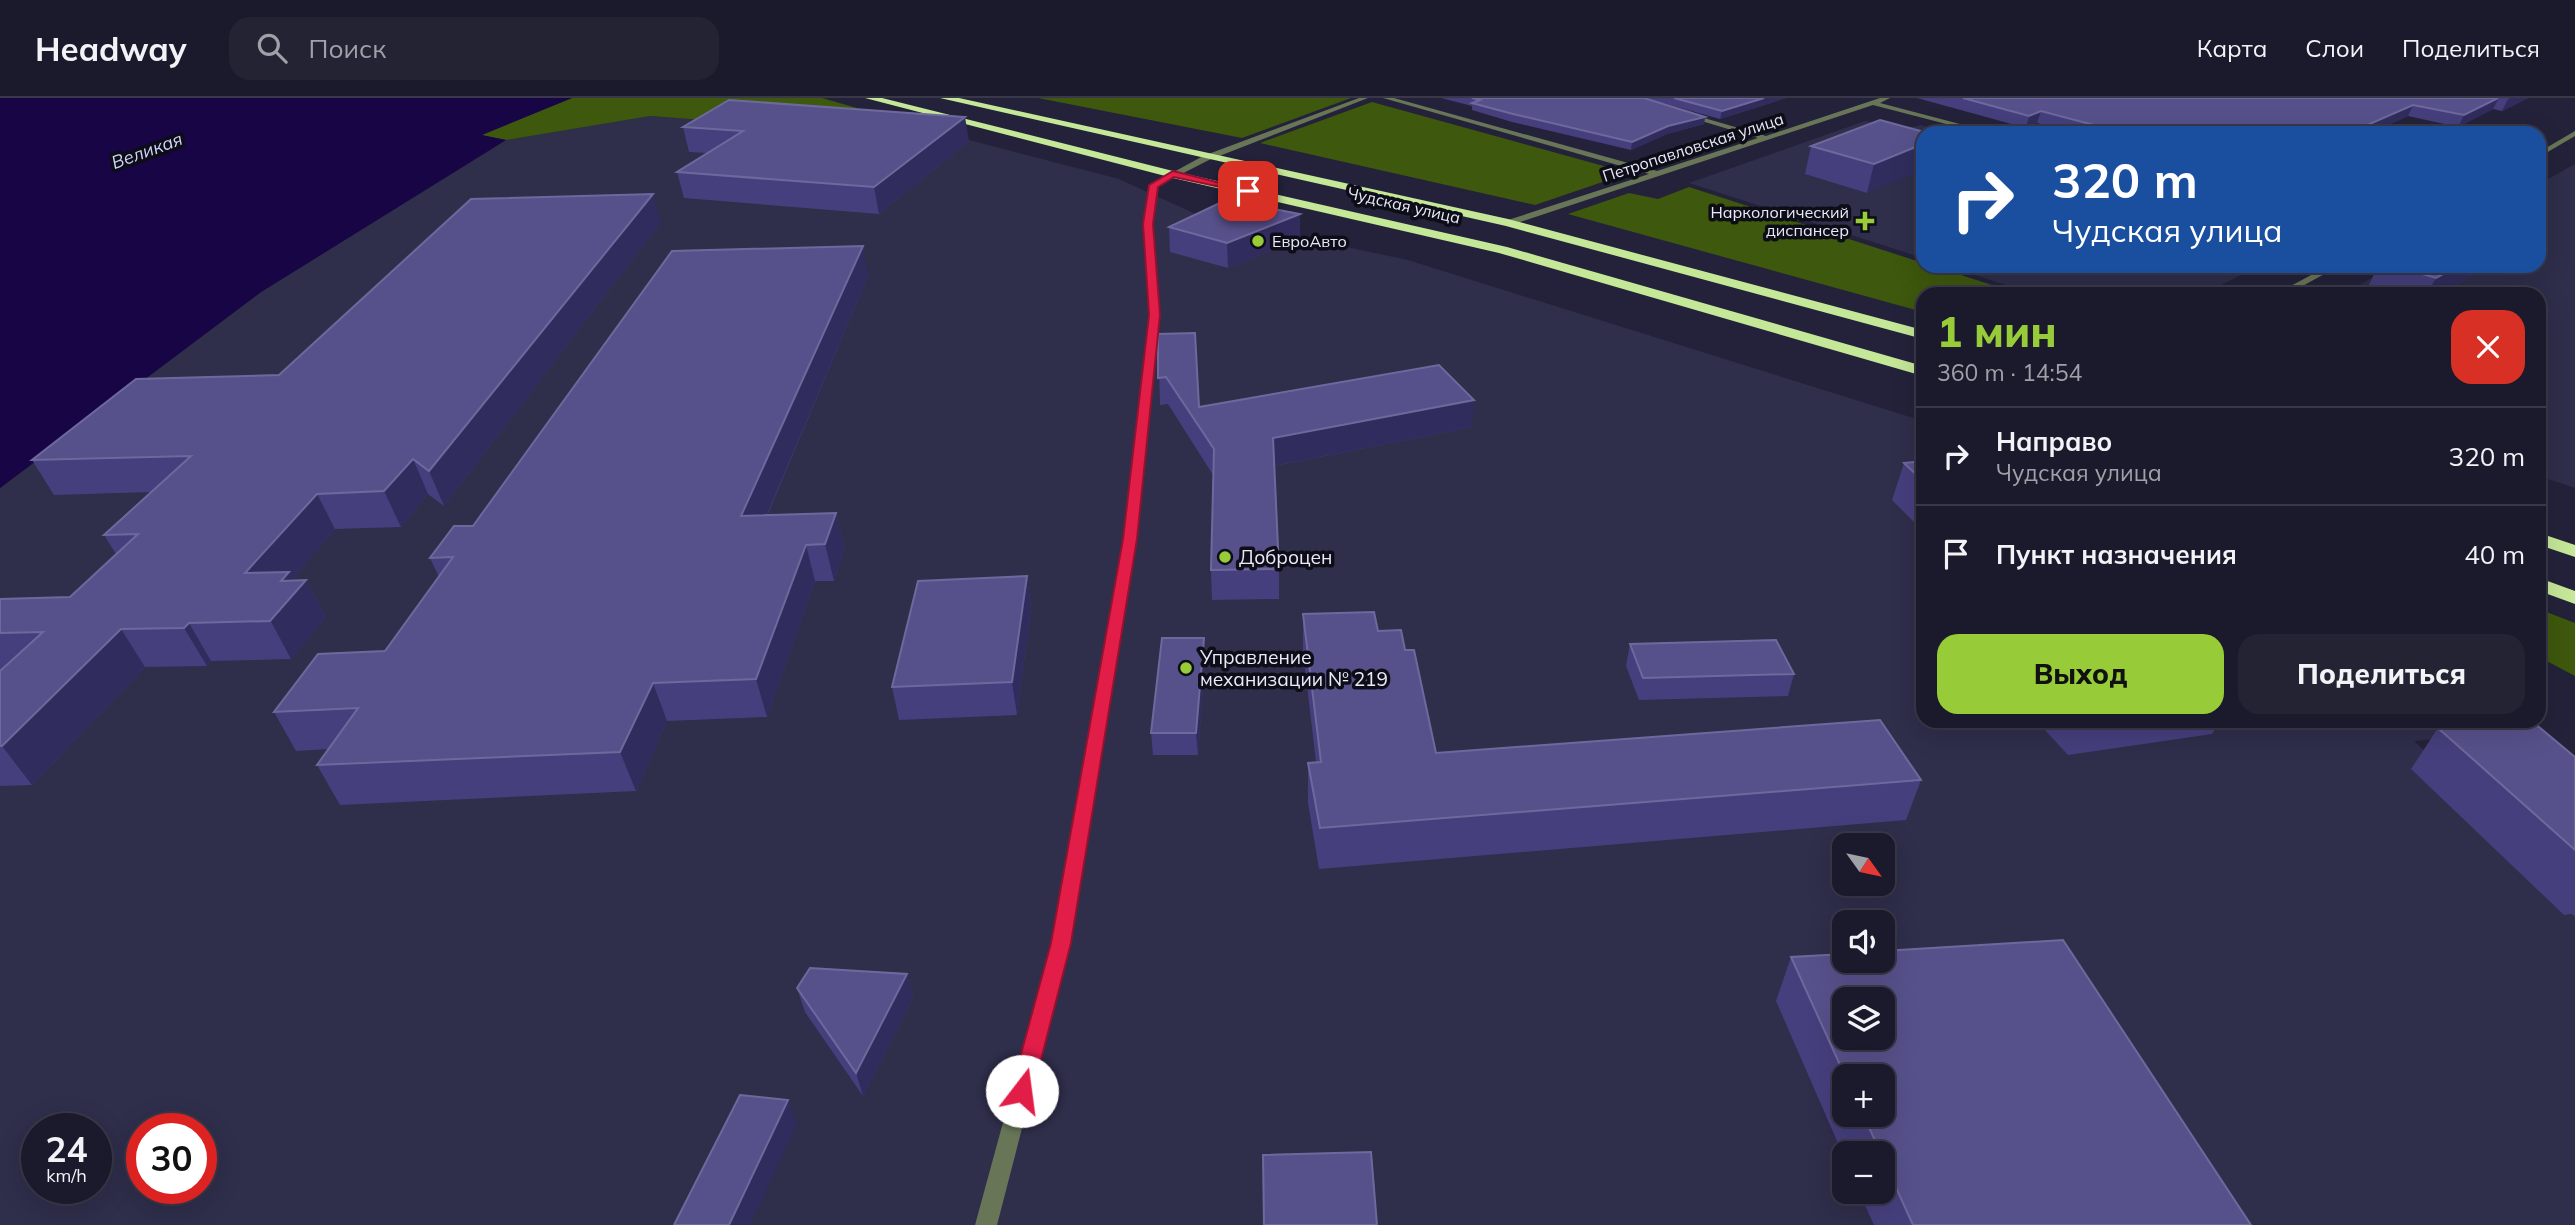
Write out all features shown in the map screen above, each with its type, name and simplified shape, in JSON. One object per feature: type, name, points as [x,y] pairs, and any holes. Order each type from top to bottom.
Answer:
[{"type":"highway","name":"Чудская улица","points":[[870,98],[1173,174],[1502,250],[1695,303],[1916,369]]},
{"type":"highway","name":"Чудская улица","points":[[945,98],[1508,223],[1731,281],[1916,333]]},
{"type":"highway","points":[[1695,303],[1724,299],[1735,291],[1731,281]]},
{"type":"highway","points":[[1866,353],[1857,340],[1868,329],[1897,328]]},
{"type":"highway","points":[[2546,541],[2575,551]]},
{"type":"highway","points":[[2546,587],[2575,598]]},
{"type":"street","points":[[986,1225],[1061,943],[1130,539],[1154,315],[1149,204],[1154,185],[1206,158],[1365,98]]},
{"type":"street","points":[[1386,98],[1657,173]]},
{"type":"street","points":[[1851,98],[1961,126]]},
{"type":"street","name":"Петропавловская улица","points":[[1508,223],[1886,98]]},
{"type":"street","points":[[1672,110],[1766,138]]},
{"type":"street","points":[[2546,151],[2575,133]]},
{"type":"street","points":[[2294,287],[2322,273]]},
{"type":"shaded area","points":[[650,116],[969,140],[1119,179],[1200,216],[1408,260],[1916,419],[1916,728],[2524,730],[2414,741],[2575,889],[2575,1225],[0,1225],[0,488],[261,292],[506,140]]},
{"type":"shaded area","name":"Наркологический диспансер","points":[[1865,121],[1916,126],[1916,256],[1689,183]]},
{"type":"shaded area","points":[[2575,164],[2575,488],[2546,478],[2546,287],[2356,287],[2380,273],[2546,273],[2546,180]]},
{"type":"shaded area","points":[[1969,273],[2244,273],[2218,287],[2012,287]]},
{"type":"green space","points":[[572,98],[822,98],[969,140],[650,116],[506,140],[480,135]]},
{"type":"green space","points":[[1038,98],[1351,98],[1242,138]]},
{"type":"green space","points":[[1372,102],[1629,173],[1535,205],[1260,143]]},
{"type":"green space","points":[[1689,187],[1916,261],[1916,273],[1955,273],[1998,287],[1916,287],[1916,310],[1568,214],[1629,193],[1658,199]]},
{"type":"green space","points":[[2546,612],[2575,623],[2575,676],[2546,661]]},
{"type":"water","name":"Великая","points":[[0,98],[572,98],[482,135],[506,140],[261,292],[0,488]]},
{"type":"building","points":[[1472,98],[1644,98],[1705,117],[1668,126],[1632,142],[1472,103],[1480,100]]},
{"type":"building","points":[[1674,98],[1764,98],[1722,111]]},
{"type":"building","points":[[1963,98],[2498,98],[2464,115],[2413,105],[2365,126],[2098,126],[2041,111],[2029,116]]},
{"type":"building","points":[[729,100],[965,117],[874,187],[677,172],[743,131],[683,127]]},
{"type":"building","points":[[1880,120],[1916,130],[1916,147],[1874,164],[1811,146]]},
{"type":"building","points":[[653,194],[429,471],[413,459],[384,491],[317,494],[245,573],[289,572],[281,581],[306,580],[270,621],[189,623],[184,628],[121,629],[0,746],[0,671],[43,632],[0,633],[0,599],[70,597],[138,534],[104,535],[191,456],[32,460],[136,379],[279,375],[471,199]]},
{"type":"building","points":[[1226,200],[1300,214],[1227,243],[1169,227]]},
{"type":"building","points":[[863,246],[741,516],[836,513],[825,544],[806,545],[756,679],[653,683],[620,752],[317,765],[358,708],[274,712],[318,654],[385,651],[453,557],[430,558],[454,526],[473,526],[672,251]]},
{"type":"building","points":[[2419,273],[2445,273],[2436,278]]},
{"type":"building","points":[[1195,333],[1199,407],[1439,365],[1474,400],[1273,438],[1279,569],[1211,570],[1214,449],[1166,377],[1158,378],[1158,334]]},
{"type":"building","points":[[1916,462],[1916,474],[1904,463]]},
{"type":"building","points":[[1027,576],[1012,682],[892,687],[918,581]]},
{"type":"building","points":[[1374,612],[1378,631],[1401,630],[1405,650],[1414,650],[1436,753],[1880,720],[1921,780],[1320,828],[1308,763],[1321,762],[1303,614]]},
{"type":"building","points":[[1162,638],[1204,638],[1196,733],[1151,733]]},
{"type":"building","points":[[1776,640],[1794,674],[1643,678],[1630,644]]},
{"type":"building","points":[[2438,728],[2540,728],[2575,757],[2575,850]]},
{"type":"building","points":[[2063,940],[2251,1225],[1913,1225],[1895,1185],[1895,1141],[1875,1141],[1869,1127],[1895,1127],[1895,1064],[1840,1064],[1833,1050],[1895,1050],[1895,987],[1832,987],[1832,1047],[1791,957],[1832,955],[1832,973],[1895,973],[1895,950]]},
{"type":"building","points":[[810,968],[907,974],[856,1073],[797,988]]},
{"type":"building","points":[[740,1095],[788,1100],[729,1225],[674,1225]]},
{"type":"building","points":[[1371,1152],[1377,1225],[1264,1225],[1263,1155]]},
{"type":"place","name":"Наркологический диспансер","points":[[1865,221]]},
{"type":"place","name":"ЕвроАвто","points":[[1258,241]]},
{"type":"place","name":"Доброцен","points":[[1225,557]]},
{"type":"place","name":"Управление механизации № 219","points":[[1186,668]]},
{"type":"route","points":[[1022,1091],[1061,943],[1130,539],[1154,315],[1149,204],[1154,185],[1173,174],[1248,191]]}]
